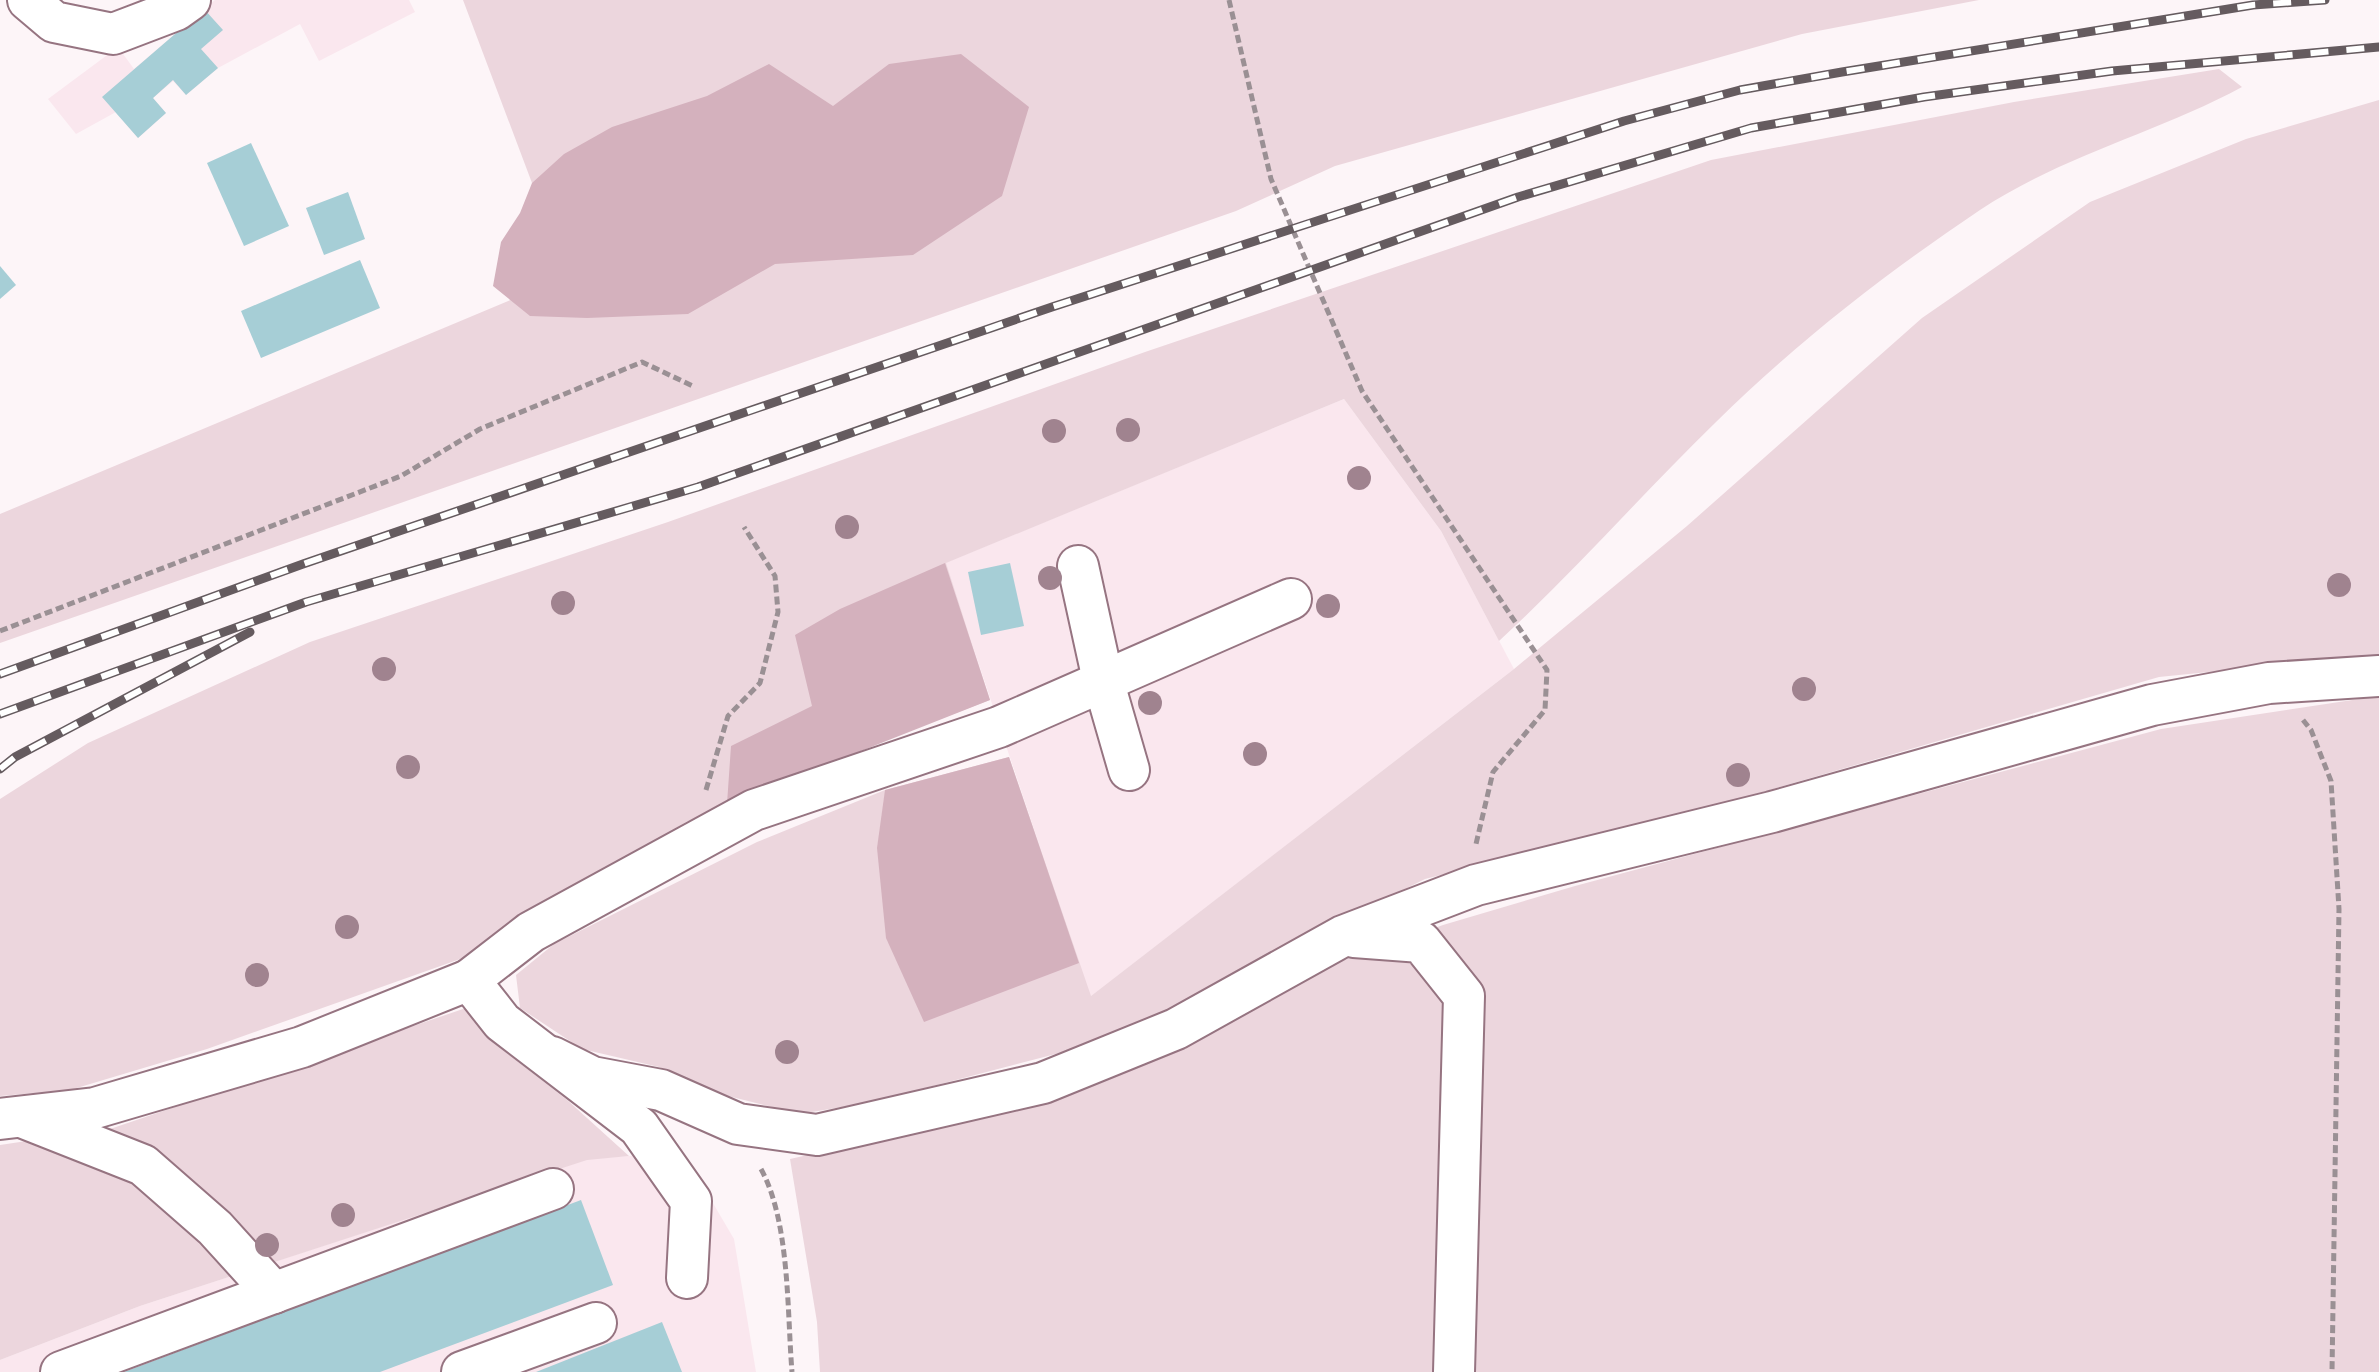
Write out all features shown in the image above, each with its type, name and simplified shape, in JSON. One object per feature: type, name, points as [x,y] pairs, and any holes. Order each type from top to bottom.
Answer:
[{"type":"street","points":[[28,0],[54,22],[113,34],[176,10],[190,0]]},
{"type":"street","points":[[1078,566],[1103,680],[1129,770]]},
{"type":"street","points":[[10,1118],[95,1108],[302,1047],[469,980],[531,932],[754,810],[999,727],[1291,599]]},
{"type":"street","points":[[552,1057],[592,1077],[661,1090],[738,1124],[817,1135],[1043,1083],[1176,1029],[1343,936],[1476,885],[1772,812],[2152,705],[2269,683],[2379,676]]},
{"type":"street","points":[[1343,936],[1421,942],[1464,996],[1454,1372]]},
{"type":"street","points":[[469,980],[502,1022],[552,1057],[639,1127],[691,1201],[687,1278]]},
{"type":"street","points":[[10,1118],[143,1165],[215,1228],[274,1293]]},
{"type":"street","points":[[61,1372],[553,1189]]},
{"type":"street","points":[[462,1372],[596,1323]]},
{"type":"path","points":[[1229,0],[1271,179],[1362,391],[1547,670],[1545,710],[1493,772],[1476,836],[1476,885]]},
{"type":"path","points":[[0,631],[401,476],[480,429],[642,362],[695,387]]},
{"type":"path","points":[[701,840],[707,777],[728,716],[760,683],[778,612],[775,576],[744,527]]},
{"type":"path","points":[[2269,683],[2311,730],[2331,781],[2339,909],[2332,1372]]},
{"type":"path","points":[[738,1124],[770,1185],[781,1249],[792,1372]]},
{"type":"shaded area","points":[[215,0],[409,0],[415,12],[319,61],[300,24],[218,68],[186,95],[173,81],[153,98],[166,113],[138,138],[116,112],[76,134],[48,99],[118,47],[134,69]]},
{"type":"shaded area","points":[[463,0],[1979,0],[1802,34],[1335,166],[1236,211],[0,643],[0,514],[563,278],[532,183]]},
{"type":"shaded area","points":[[961,54],[1029,107],[1002,196],[913,255],[775,264],[688,314],[587,318],[530,316],[493,286],[501,242],[520,213],[532,183],[564,154],[612,127],[707,96],[769,64],[833,106],[889,64]]},
{"type":"shaded area","points":[[2219,69],[2242,87],[2177,118],[2076,159],[2011,191],[1945,234],[1843,310],[1778,364],[1716,422],[1499,641],[1441,531],[1344,399],[946,563],[990,700],[793,775],[686,822],[463,958],[207,1049],[70,1090],[0,1096],[0,799],[88,743],[310,642],[668,522],[1145,352],[1711,160],[2014,102]]},
{"type":"shaded area","points":[[2379,100],[2379,655],[2159,677],[1721,804],[1425,879],[1267,958],[1172,1014],[1071,1050],[872,1102],[800,1114],[728,1096],[659,1067],[582,1049],[520,1008],[516,975],[554,944],[757,842],[885,790],[1009,757],[1091,996],[1514,669],[1687,526],[1922,318],[2090,202],[2246,139]]},
{"type":"shaded area","points":[[1344,399],[1441,531],[1514,669],[1090,997],[945,563]]},
{"type":"shaded area","points":[[945,563],[990,700],[727,804],[731,746],[812,706],[795,635],[840,609]]},
{"type":"shaded area","points":[[2379,696],[2379,1372],[820,1372],[817,1322],[790,1159],[1057,1099],[1185,1048],[1325,967],[1443,925],[1575,886],[2161,729]]},
{"type":"shaded area","points":[[1009,757],[1079,963],[924,1022],[886,938],[877,848],[885,790]]},
{"type":"shaded area","points":[[466,1008],[489,1039],[566,1099],[629,1156],[587,1160],[140,1306],[0,1360],[0,1145],[113,1128]]},
{"type":"shaded area","points":[[683,1152],[734,1239],[756,1372],[0,1372],[0,1360],[140,1306],[588,1159]]},
{"type":"building","points":[[204,9],[223,30],[201,49],[218,68],[186,95],[173,80],[153,98],[166,113],[138,138],[102,97]]},
{"type":"building","points":[[251,143],[289,226],[244,246],[207,163]]},
{"type":"building","points":[[348,192],[365,239],[324,255],[306,208]]},
{"type":"building","points":[[360,260],[380,308],[261,358],[241,311]]},
{"type":"building","points":[[0,266],[16,285],[0,299]]},
{"type":"building","points":[[1010,563],[1024,626],[981,635],[968,572]]},
{"type":"building","points":[[581,1200],[613,1285],[380,1372],[124,1372]]},
{"type":"building","points":[[662,1322],[682,1372],[536,1372]]},
{"type":"railway","points":[[0,674],[303,564],[1052,307],[1624,121],[1740,90],[1842,72],[2253,5],[2325,0]]},
{"type":"railway","points":[[0,714],[306,602],[698,487],[1518,197],[1751,128],[1924,97],[2112,71],[2379,47]]},
{"type":"railway","points":[[0,769],[15,757],[250,632]]}]
